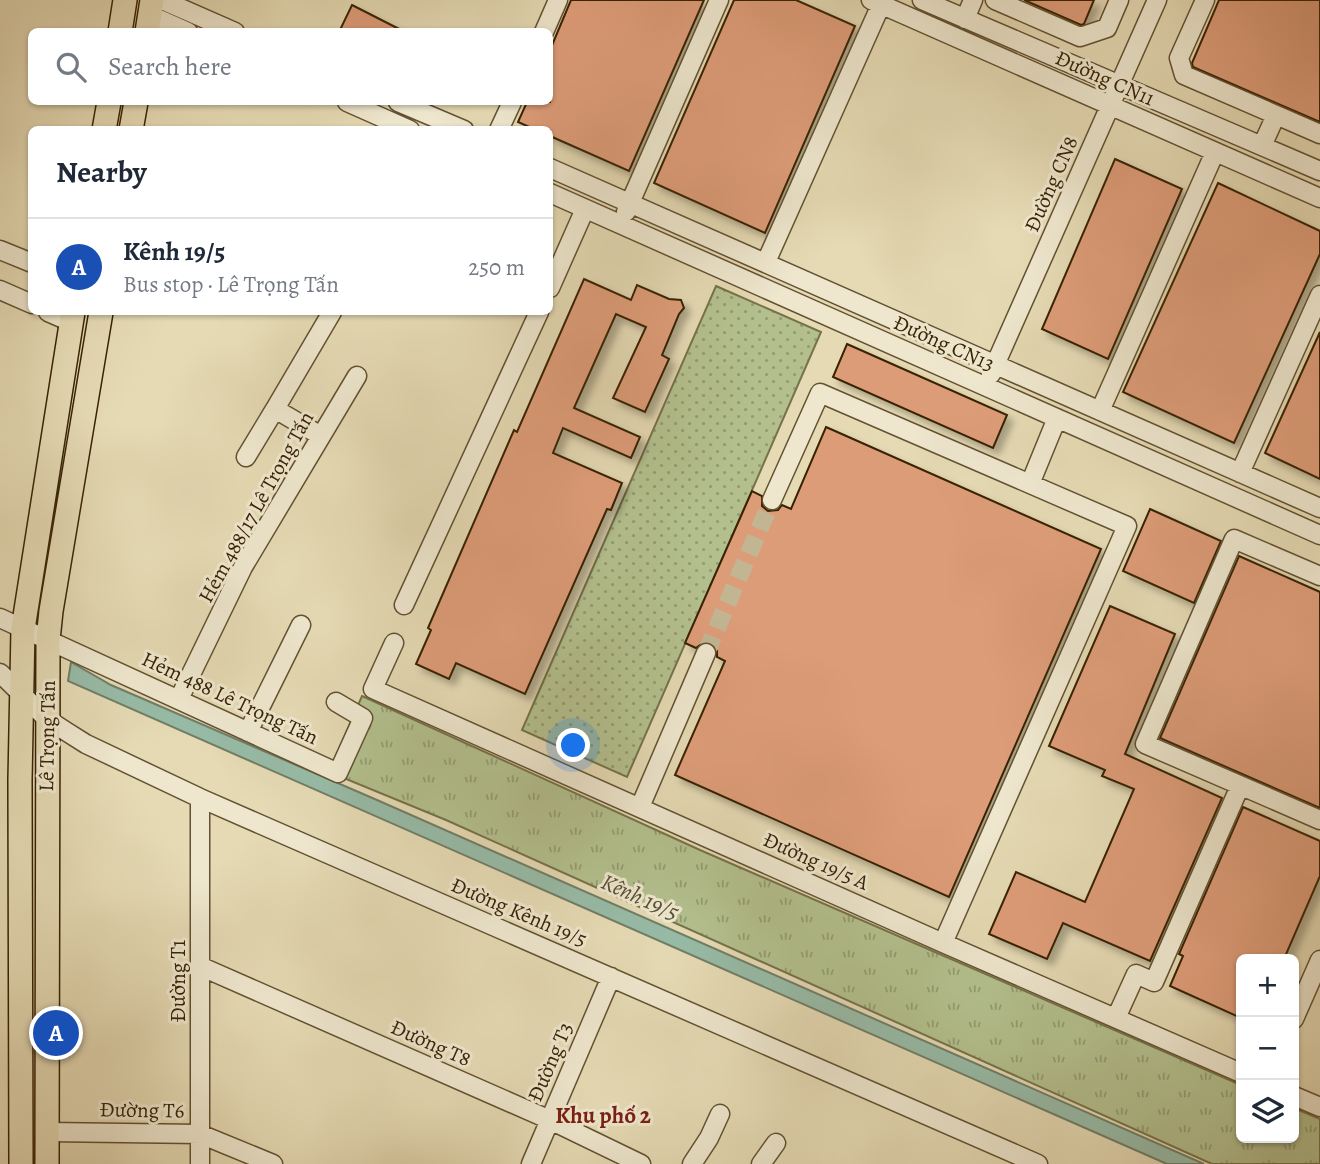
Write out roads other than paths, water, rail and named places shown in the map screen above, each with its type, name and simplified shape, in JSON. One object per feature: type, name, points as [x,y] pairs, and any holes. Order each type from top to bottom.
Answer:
[{"type":"main road","points":[[120,28],[122,1],[153,12]]},
{"type":"main road","points":[[105,126],[108,105]]},
{"type":"main road","points":[[132,126],[135,105]]},
{"type":"main road","name":"Lê Trọng Tấn","points":[[47,1164],[48,639],[100,315]]},
{"type":"main road","name":"Lê Trọng Tấn","points":[[21,1164],[23,629],[72,317]]},
{"type":"main road","points":[[21,1132],[47,1132]]},
{"type":"street","points":[[546,28],[558,0]]},
{"type":"street","points":[[620,225],[719,0]]},
{"type":"street","name":"Đường CN11","points":[[922,0],[1320,171]]},
{"type":"street","points":[[965,19],[973,0]]},
{"type":"street","points":[[995,0],[1080,37],[1107,28],[1119,0]]},
{"type":"street","name":"Đường CN8","points":[[986,386],[1157,0]]},
{"type":"street","points":[[1205,0],[1180,58],[1184,75],[1320,134]]},
{"type":"street","points":[[766,262],[878,1]]},
{"type":"street","name":"Đường CN11","points":[[878,1],[1320,198]]},
{"type":"street","points":[[153,12],[181,28]]},
{"type":"street","points":[[153,12],[219,28]]},
{"type":"street","points":[[354,105],[401,126]]},
{"type":"street","points":[[402,105],[423,121],[446,126]]},
{"type":"street","points":[[501,126],[511,105]]},
{"type":"street","points":[[1262,146],[1276,115]]},
{"type":"street","points":[[1100,411],[1215,152]]},
{"type":"street","name":"Đường CN13","points":[[553,168],[1320,508]]},
{"type":"street","name":"Đường CN13","points":[[553,194],[1320,535]]},
{"type":"street","points":[[553,281],[585,209]]},
{"type":"street","points":[[0,250],[28,261]]},
{"type":"street","points":[[0,290],[28,302]]},
{"type":"street","points":[[1240,473],[1320,295]]},
{"type":"street","points":[[246,457],[330,315]]},
{"type":"street","points":[[404,605],[537,315]]},
{"type":"street","name":"Hẻm 488/17 Lê Trọng Tấn","points":[[180,699],[243,567],[357,376]]},
{"type":"street","points":[[772,500],[820,393],[1127,526],[943,943]]},
{"type":"street","points":[[275,409],[321,436]]},
{"type":"street","points":[[1030,484],[1057,418]]},
{"type":"street","points":[[1320,576],[1234,539],[1145,744],[1320,820]]},
{"type":"street","points":[[0,618],[48,639]]},
{"type":"street","points":[[247,732],[301,625]]},
{"type":"street","name":"Hẻm 488 Lê Trọng Tấn","points":[[48,639],[338,773],[363,718],[336,702]]},
{"type":"street","name":"Đường 19/5 A","points":[[394,643],[373,689],[1236,1071]]},
{"type":"street","points":[[640,807],[706,653]]},
{"type":"street","name":"Đường Kênh 19/5","points":[[0,673],[47,719],[86,744],[200,798],[1038,1164]]},
{"type":"street","points":[[1116,1018],[1136,974],[1154,982],[1240,786]]},
{"type":"street","name":"Đường T1","points":[[200,798],[200,1164]]},
{"type":"street","points":[[1295,1017],[1320,960]]},
{"type":"street","name":"Đường T8","points":[[202,967],[551,1120],[641,1164]]},
{"type":"street","name":"Đường T3","points":[[531,1164],[611,977]]},
{"type":"street","points":[[1299,1098],[1320,1107]]},
{"type":"street","points":[[692,1164],[709,1138],[720,1114]]},
{"type":"street","name":"Đường T6","points":[[47,1132],[200,1134],[273,1164]]},
{"type":"street","points":[[761,1164],[776,1143]]},
{"type":"tunnel","points":[[706,653],[772,500]]},
{"type":"place","name":"Kênh 19/5","points":[[56,1033]]},
{"type":"district","name":"Khu phố 2","points":[[603,1115]]}]
